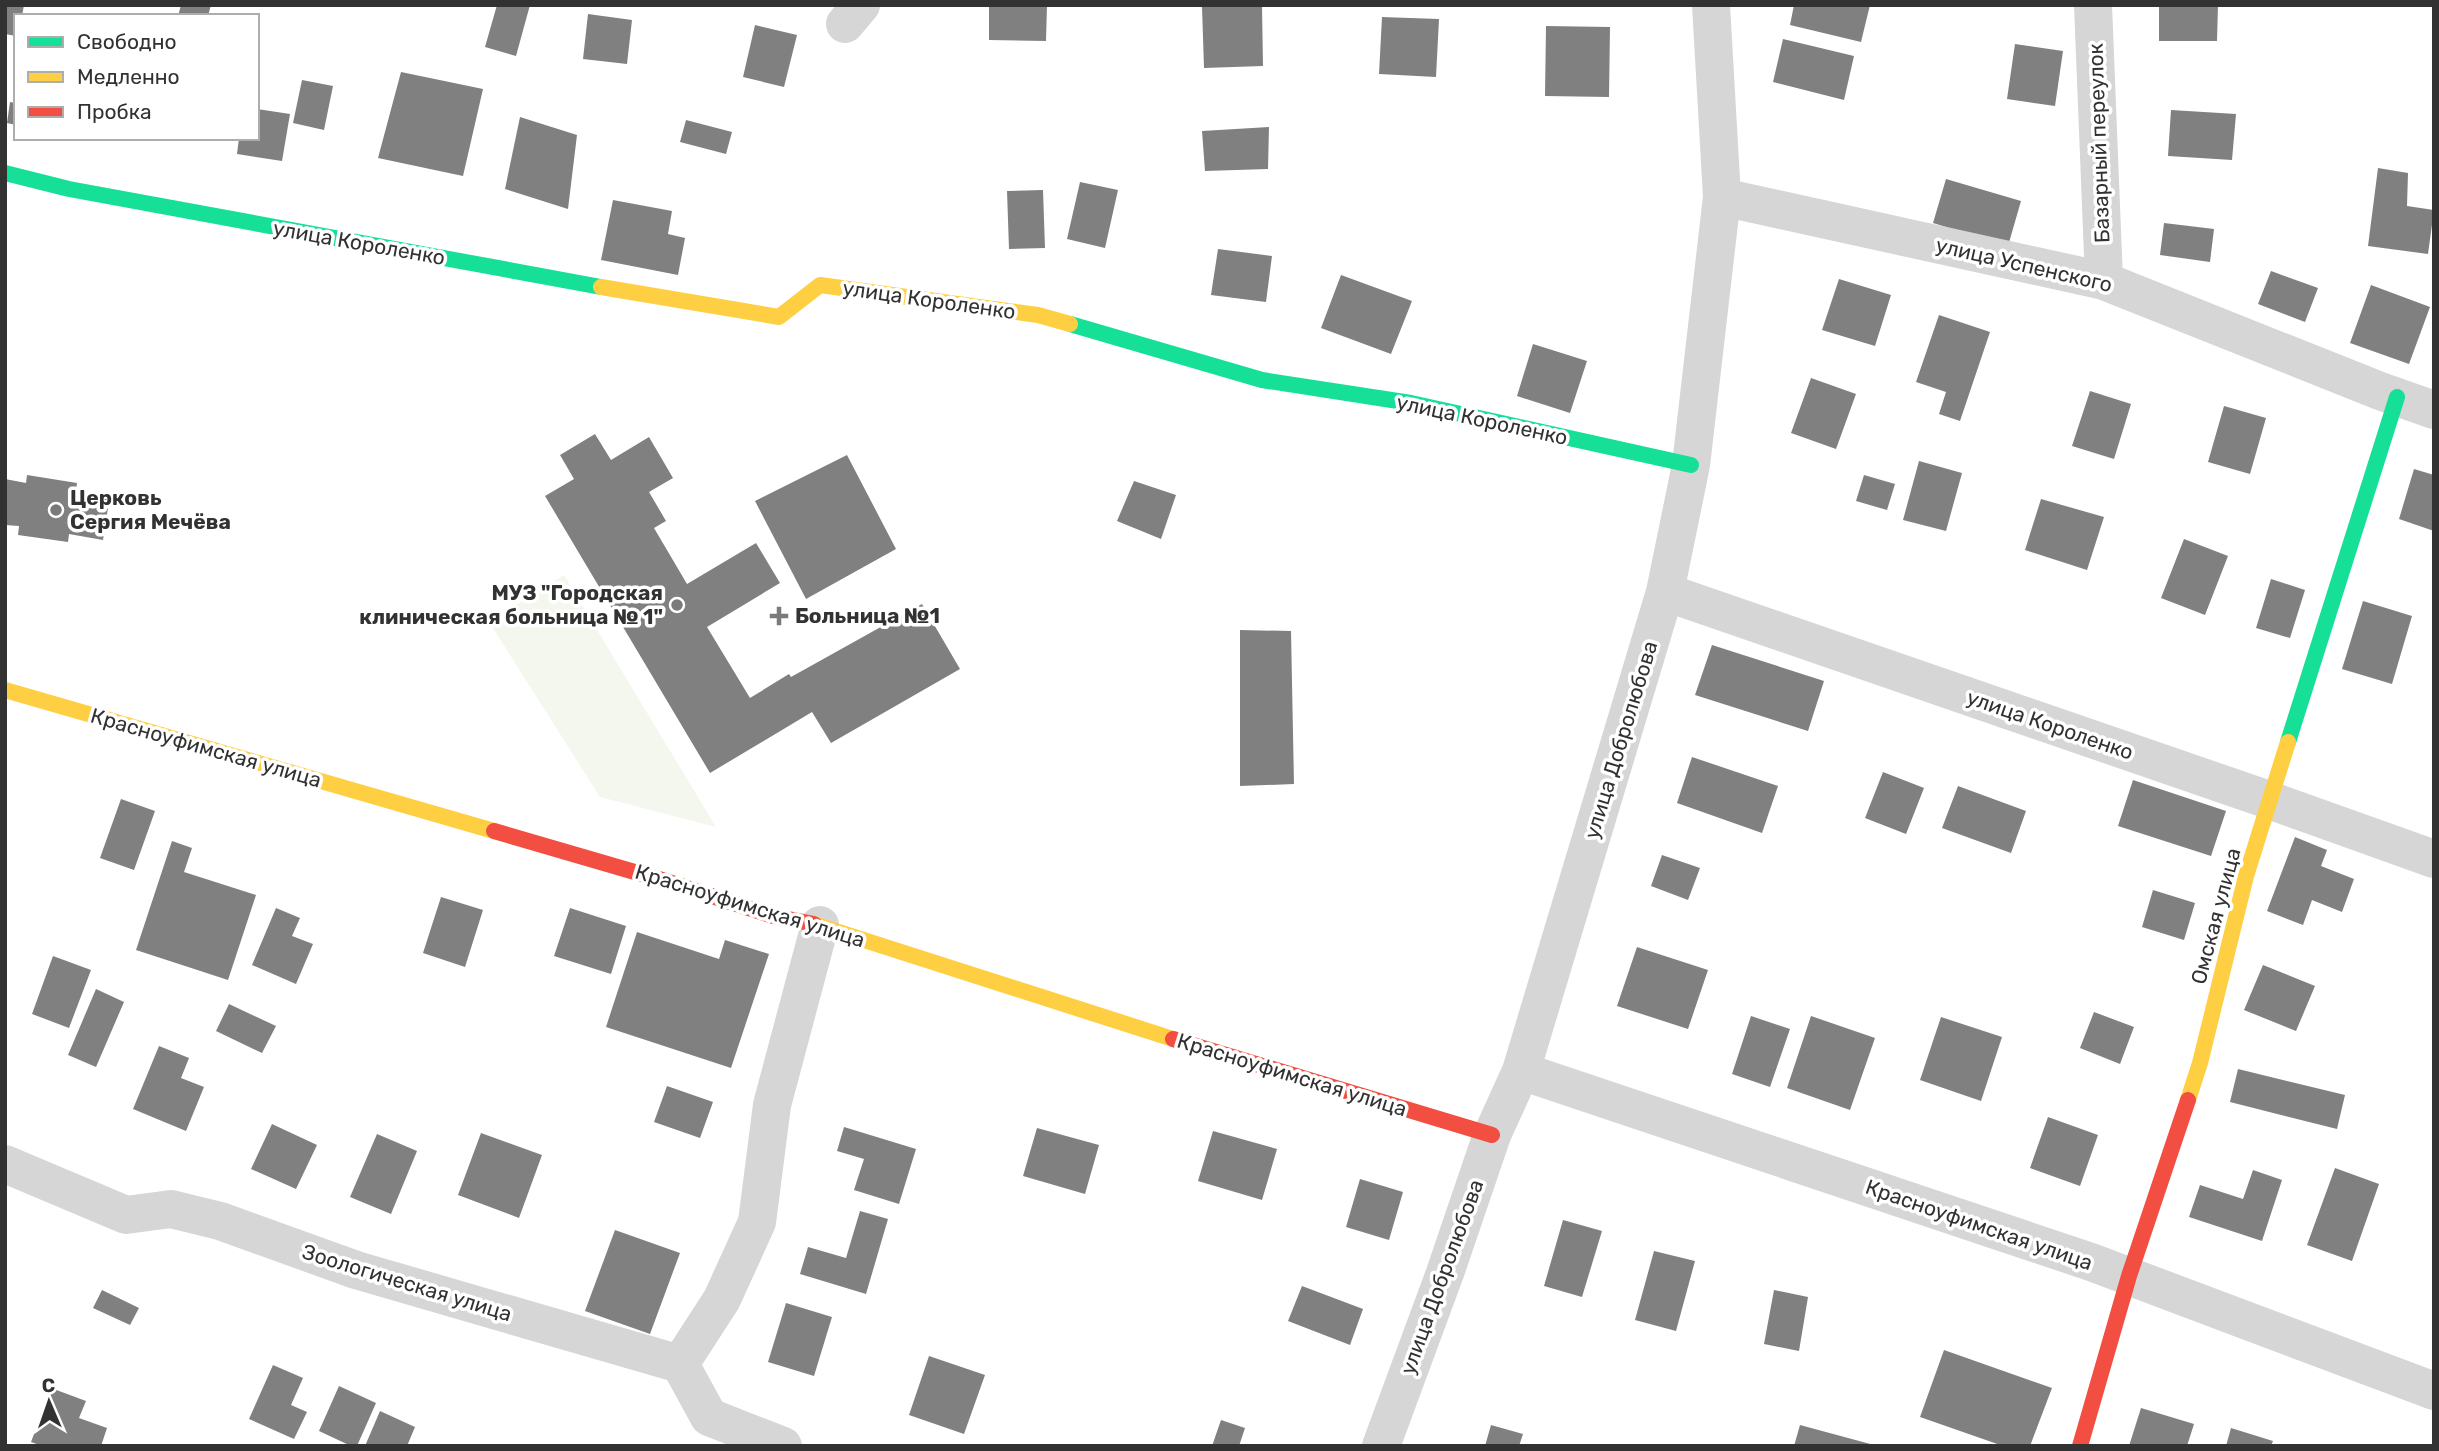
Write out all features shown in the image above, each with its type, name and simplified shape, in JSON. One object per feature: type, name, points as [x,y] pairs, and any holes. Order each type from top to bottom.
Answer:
[{"type":"street","name":"улица Добролюбова","points":[[1381,1446],[1445,1273],[1492,1135],[1521,1070],[1665,592],[1691,465],[1722,197],[1711,5]]},
{"type":"street","name":"Базарный переулок","points":[[2093,5],[2104,281]]},
{"type":"street","name":"улица Короленко","points":[[5,173],[69,189],[588,285],[779,317],[820,285],[1038,315],[1262,380],[1411,403],[1691,465]]},
{"type":"street","name":"улица Успенского","points":[[1722,197],[2104,281],[2434,410]]},
{"type":"street","name":"Омская улица","points":[[2080,1446],[2129,1276],[2200,1063],[2246,876],[2396,397]]},
{"type":"street","name":"улица Короленко","points":[[1665,592],[2434,859]]},
{"type":"street","name":"Красноуфимская улица","points":[[5,690],[670,882],[773,916],[820,925],[1150,1032],[1492,1135]]},
{"type":"street","points":[[783,1446],[744,1438],[709,1417],[680,1364],[722,1299],[757,1222],[772,1105],[820,925]]},
{"type":"street","name":"Красноуфимская улица","points":[[1521,1070],[2129,1276],[2434,1391]]},
{"type":"street","name":"Зоологическая улица","points":[[5,1164],[126,1215],[171,1209],[220,1220],[356,1270],[680,1364]]},
{"type":"shaded area","points":[[564,575],[716,827],[600,797],[489,622]]},
{"type":"building","points":[[5,5],[24,5],[22,14],[14,14],[14,36],[5,34]]},
{"type":"building","points":[[181,5],[211,5],[209,14],[179,14]]},
{"type":"building","points":[[497,5],[530,5],[516,56],[485,47]]},
{"type":"building","points":[[989,5],[1047,5],[1046,41],[989,40]]},
{"type":"building","points":[[1794,5],[1870,5],[1861,42],[1790,25]]},
{"type":"building","points":[[2159,5],[2218,5],[2217,41],[2159,41]]},
{"type":"building","points":[[1262,6],[1263,66],[1204,68],[1202,7]]},
{"type":"building","points":[[588,14],[632,20],[627,64],[583,59]]},
{"type":"building","points":[[1382,17],[1439,19],[1436,77],[1379,74]]},
{"type":"building","points":[[755,25],[797,35],[784,87],[743,77]]},
{"type":"building","points":[[1546,26],[1610,27],[1609,97],[1545,96]]},
{"type":"building","points":[[1783,39],[1854,56],[1844,100],[1773,82]]},
{"type":"building","points":[[2015,44],[2063,51],[2055,106],[2007,99]]},
{"type":"building","points":[[401,72],[483,89],[463,176],[378,158]]},
{"type":"building","points":[[302,80],[333,86],[324,130],[293,123]]},
{"type":"building","points":[[10,102],[14,103],[14,125],[7,123]]},
{"type":"building","points":[[259,109],[290,114],[282,161],[237,154],[239,140],[259,140]]},
{"type":"building","points":[[2171,110],[2236,114],[2232,160],[2168,156]]},
{"type":"building","points":[[520,117],[577,135],[568,209],[505,189]]},
{"type":"building","points":[[686,120],[732,132],[726,154],[680,142]]},
{"type":"building","points":[[1269,127],[1268,169],[1205,171],[1202,131]]},
{"type":"building","points":[[2378,168],[2408,173],[2407,206],[2434,210],[2428,254],[2368,246]]},
{"type":"building","points":[[1946,179],[2021,201],[2008,246],[1933,223]]},
{"type":"building","points":[[1080,182],[1118,190],[1105,248],[1067,239]]},
{"type":"building","points":[[1043,190],[1045,248],[1009,249],[1007,191]]},
{"type":"building","points":[[613,200],[672,211],[668,234],[685,238],[678,275],[601,260]]},
{"type":"building","points":[[2164,223],[2214,229],[2210,262],[2160,255]]},
{"type":"building","points":[[1218,249],[1272,256],[1266,302],[1211,295]]},
{"type":"building","points":[[2271,271],[2318,288],[2305,322],[2258,304]]},
{"type":"building","points":[[1341,275],[1412,301],[1391,354],[1321,328]]},
{"type":"building","points":[[1839,279],[1891,295],[1875,346],[1822,330]]},
{"type":"building","points":[[2371,285],[2430,307],[2409,364],[2350,343]]},
{"type":"building","points":[[1939,315],[1990,332],[1960,421],[1939,414],[1946,392],[1916,382]]},
{"type":"building","points":[[1533,344],[1587,361],[1570,413],[1517,396]]},
{"type":"building","points":[[1811,378],[1856,394],[1836,449],[1791,433]]},
{"type":"building","points":[[2090,391],[2131,404],[2114,459],[2072,446]]},
{"type":"building","points":[[2224,406],[2266,418],[2250,474],[2208,462]]},
{"type":"building","name":"МУЗ \"Городская клиническая больница № 1\"","points":[[595,434],[611,460],[649,437],[673,478],[649,492],[666,521],[654,528],[687,584],[756,543],[780,583],[707,627],[750,698],[789,674],[791,677],[922,604],[960,669],[831,743],[812,712],[710,773],[545,496],[574,479],[560,455]]},
{"type":"building","points":[[847,455],[896,549],[806,599],[755,501]]},
{"type":"building","points":[[1919,461],[1962,473],[1946,531],[1903,520]]},
{"type":"building","points":[[2414,469],[2434,475],[2434,531],[2399,519]]},
{"type":"building","name":"Церковь Сергия Мечёва","points":[[27,475],[77,483],[76,490],[110,495],[103,540],[69,534],[68,542],[18,535],[19,526],[5,525],[5,479],[26,483]]},
{"type":"building","points":[[1864,475],[1895,484],[1887,510],[1856,501]]},
{"type":"building","points":[[1134,481],[1176,495],[1161,539],[1117,521]]},
{"type":"building","points":[[2041,499],[2104,517],[2087,570],[2025,550]]},
{"type":"building","points":[[2184,539],[2228,556],[2205,615],[2161,598]]},
{"type":"building","points":[[2271,579],[2305,590],[2290,638],[2256,628]]},
{"type":"building","points":[[2363,601],[2412,616],[2392,684],[2342,669]]},
{"type":"building","points":[[1240,630],[1291,631],[1294,784],[1240,786]]},
{"type":"building","points":[[1712,645],[1824,681],[1808,731],[1695,695]]},
{"type":"building","points":[[1692,757],[1778,786],[1762,833],[1677,803]]},
{"type":"building","points":[[1883,772],[1924,788],[1906,834],[1865,818]]},
{"type":"building","points":[[2133,780],[2226,811],[2211,856],[2118,826]]},
{"type":"building","points":[[1958,786],[2026,811],[2011,853],[1942,828]]},
{"type":"building","points":[[121,799],[155,811],[134,870],[100,858]]},
{"type":"building","points":[[2295,837],[2327,850],[2321,866],[2354,879],[2342,912],[2312,900],[2303,925],[2267,911]]},
{"type":"building","points":[[172,841],[192,848],[184,872],[256,895],[228,980],[136,950]]},
{"type":"building","points":[[1662,855],[1700,868],[1688,900],[1651,886]]},
{"type":"building","points":[[2153,890],[2195,903],[2184,940],[2142,927]]},
{"type":"building","points":[[441,897],[483,910],[465,967],[423,953]]},
{"type":"building","points":[[276,908],[300,918],[292,936],[313,944],[296,984],[252,965]]},
{"type":"building","points":[[570,908],[626,926],[611,974],[554,956]]},
{"type":"building","points":[[637,932],[719,959],[725,940],[769,954],[731,1068],[606,1027]]},
{"type":"building","points":[[1637,947],[1708,970],[1688,1029],[1617,1006]]},
{"type":"building","points":[[53,956],[91,970],[69,1028],[32,1014]]},
{"type":"building","points":[[2263,965],[2315,986],[2296,1031],[2244,1010]]},
{"type":"building","points":[[96,989],[124,1002],[96,1067],[68,1055]]},
{"type":"building","points":[[229,1004],[276,1026],[262,1053],[216,1031]]},
{"type":"building","points":[[2094,1012],[2134,1027],[2120,1064],[2080,1048]]},
{"type":"building","points":[[1751,1016],[1790,1029],[1770,1087],[1732,1074]]},
{"type":"building","points":[[1811,1016],[1875,1038],[1850,1110],[1787,1088]]},
{"type":"building","points":[[1941,1017],[2002,1037],[1981,1101],[1920,1080]]},
{"type":"building","points":[[159,1046],[189,1058],[181,1078],[204,1087],[186,1131],[133,1109]]},
{"type":"building","points":[[2238,1069],[2345,1095],[2337,1129],[2230,1102]]},
{"type":"building","points":[[667,1086],[713,1102],[700,1138],[654,1122]]},
{"type":"building","points":[[2048,1117],[2098,1135],[2080,1186],[2030,1168]]},
{"type":"building","points":[[272,1124],[317,1145],[296,1189],[251,1169]]},
{"type":"building","points":[[844,1127],[916,1149],[899,1204],[854,1190],[864,1159],[837,1151]]},
{"type":"building","points":[[1037,1128],[1099,1145],[1085,1194],[1023,1176]]},
{"type":"building","points":[[1213,1131],[1277,1149],[1262,1200],[1198,1181]]},
{"type":"building","points":[[481,1133],[542,1155],[519,1218],[458,1195]]},
{"type":"building","points":[[377,1134],[417,1151],[391,1214],[350,1197]]},
{"type":"building","points":[[2335,1168],[2379,1184],[2352,1261],[2307,1245]]},
{"type":"building","points":[[2253,1170],[2282,1180],[2262,1241],[2189,1217],[2200,1185],[2243,1199]]},
{"type":"building","points":[[1360,1179],[1403,1192],[1389,1240],[1346,1227]]},
{"type":"building","points":[[860,1211],[888,1219],[866,1294],[800,1274],[808,1247],[846,1258]]},
{"type":"building","points":[[1563,1220],[1602,1231],[1582,1297],[1544,1286]]},
{"type":"building","points":[[615,1230],[680,1253],[650,1334],[585,1311]]},
{"type":"building","points":[[1654,1251],[1695,1261],[1676,1331],[1635,1320]]},
{"type":"building","points":[[1302,1286],[1363,1309],[1350,1345],[1288,1321]]},
{"type":"building","points":[[102,1290],[139,1308],[130,1325],[93,1308]]},
{"type":"building","points":[[1774,1290],[1808,1297],[1799,1351],[1764,1344]]},
{"type":"building","points":[[786,1303],[832,1317],[814,1376],[768,1362]]},
{"type":"building","points":[[1944,1350],[2052,1388],[2030,1446],[2003,1446],[1920,1417]]},
{"type":"building","points":[[929,1356],[985,1375],[964,1434],[909,1415]]},
{"type":"building","points":[[273,1365],[303,1378],[291,1405],[307,1412],[294,1439],[249,1419]]},
{"type":"building","points":[[339,1386],[376,1403],[357,1446],[351,1446],[319,1431]]},
{"type":"building","points":[[51,1388],[86,1401],[79,1418],[107,1428],[101,1446],[42,1446],[31,1442]]},
{"type":"building","points":[[2141,1408],[2194,1424],[2187,1446],[2129,1446]]},
{"type":"building","points":[[380,1411],[415,1427],[407,1446],[365,1446]]},
{"type":"building","points":[[1221,1420],[1245,1428],[1239,1446],[1212,1446]]},
{"type":"building","points":[[1491,1425],[1523,1434],[1519,1446],[1485,1446]]},
{"type":"building","points":[[1800,1425],[1874,1445],[1874,1446],[1794,1446]]},
{"type":"building","points":[[2231,1428],[2273,1441],[2271,1446],[2226,1446]]},
{"type":"traffic: fast","points":[[5,173],[69,189],[601,287]]},
{"type":"traffic: fast","points":[[1070,324],[1262,380],[1411,403],[1691,465]]},
{"type":"traffic: fast","points":[[2288,742],[2397,397]]},
{"type":"traffic: slow","points":[[601,287],[779,317],[820,285],[1038,315],[1070,324]]},
{"type":"traffic: slow","points":[[5,690],[494,831]]},
{"type":"traffic: slow","points":[[2188,1100],[2200,1063],[2246,876],[2288,742]]},
{"type":"traffic: slow","points":[[814,924],[1173,1039]]},
{"type":"traffic: jam","points":[[494,831],[669,882],[773,916],[814,924]]},
{"type":"traffic: jam","points":[[1173,1039],[1492,1135]]},
{"type":"traffic: jam","points":[[2080,1446],[2129,1276],[2188,1100]]},
{"type":"place","name":"Церковь Сергия Мечёва","points":[[56,510]]},
{"type":"place","name":"МУЗ \"Городская клиническая больница № 1\"","points":[[677,605]]},
{"type":"place","name":"Больница №1","points":[[779,616]]}]
